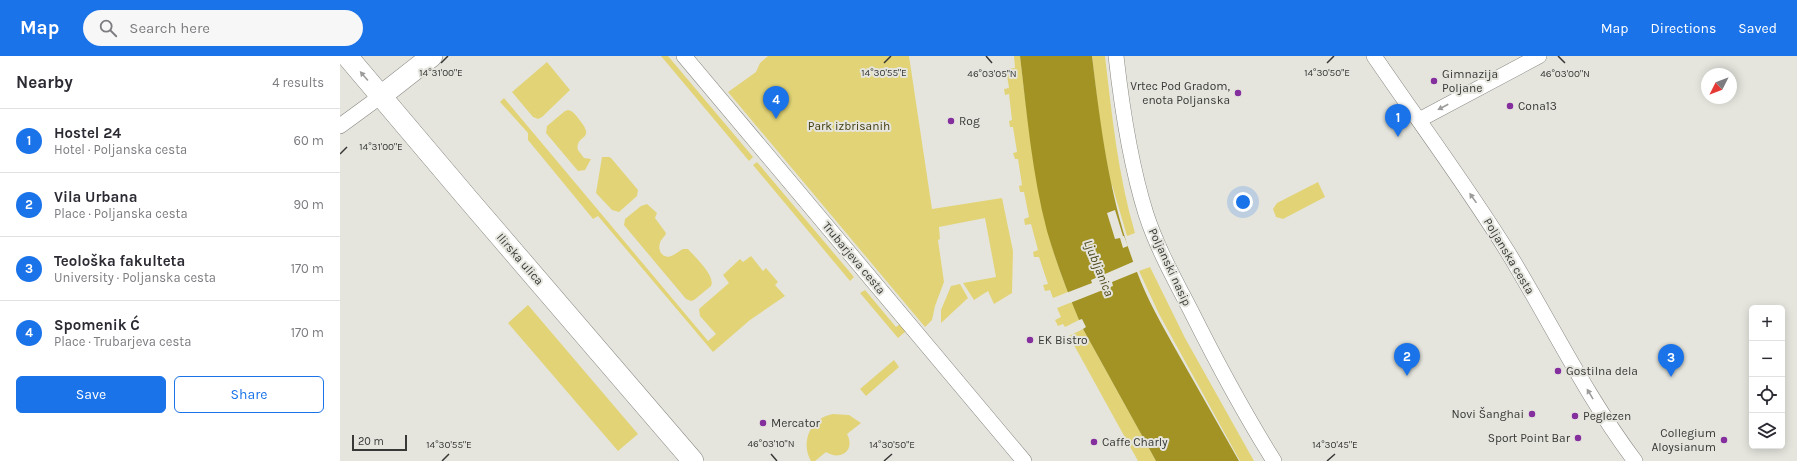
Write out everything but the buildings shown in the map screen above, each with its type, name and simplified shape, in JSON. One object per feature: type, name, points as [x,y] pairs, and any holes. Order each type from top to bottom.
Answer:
[{"type":"main road","name":"Ilirska ulica","points":[[347,56],[693,461]]},
{"type":"main road","points":[[382,96],[432,56]]},
{"type":"street","name":"Trubarjeva cesta","points":[[684,56],[1024,461]]},
{"type":"street","name":"Poljanski nasip","points":[[1116,56],[1130,150],[1137,182],[1162,256],[1198,325],[1274,461]]},
{"type":"street","name":"Poljanska cesta","points":[[1374,56],[1477,204],[1511,258],[1605,419],[1635,461]]},
{"type":"street","points":[[1419,120],[1539,56]]},
{"type":"street","points":[[340,126],[382,96]]},
{"type":"green space","points":[[661,56],[668,56],[753,157],[749,161]]},
{"type":"green space","name":"Park izbrisanih","points":[[768,56],[909,56],[932,209],[1002,198],[1013,251],[1012,293],[994,304],[988,291],[974,300],[963,283],[996,277],[985,218],[939,227],[940,239],[938,240],[944,282],[935,306],[932,320],[925,327],[728,92],[756,72],[760,63]]},
{"type":"green space","points":[[1014,56],[1020,56],[1031,146],[1042,205],[1057,264],[1068,292],[1053,298],[1050,290],[1045,291],[1043,285],[1048,284],[1039,257],[1034,257],[1033,252],[1038,250],[1031,224],[1025,225],[1024,219],[1029,217],[1024,192],[1020,192],[1019,186],[1022,185],[1018,159],[1015,159],[1013,153],[1017,152],[1013,127],[1010,127],[1009,121],[1012,120],[1009,94],[1005,95],[1004,89],[1009,88],[1006,69],[1015,68]]},
{"type":"green space","points":[[1092,56],[1105,56],[1120,167],[1135,233],[1127,236],[1111,185],[1100,124]]},
{"type":"green space","points":[[547,62],[570,90],[542,117],[538,119],[533,117],[512,92]]},
{"type":"green space","points":[[504,98],[708,341],[716,334],[700,316],[699,309],[729,283],[723,275],[740,259],[743,262],[751,256],[763,271],[766,268],[778,282],[775,285],[785,296],[750,320],[713,352],[598,216],[593,219],[528,140],[528,133],[500,102]]},
{"type":"green space","points":[[568,110],[575,114],[586,131],[586,134],[578,145],[578,150],[584,158],[591,159],[585,170],[578,171],[546,133],[547,126]]},
{"type":"green space","points":[[602,157],[611,158],[638,190],[637,196],[619,212],[612,210],[596,193]]},
{"type":"green space","points":[[757,162],[854,277],[850,281],[753,165]]},
{"type":"green space","points":[[1318,182],[1325,197],[1283,219],[1276,217],[1273,209],[1277,203]]},
{"type":"green space","points":[[647,204],[657,213],[655,218],[666,233],[660,244],[661,253],[667,257],[683,249],[688,249],[708,272],[712,282],[711,286],[694,300],[691,301],[686,299],[624,225],[625,219],[641,206]]},
{"type":"green space","points":[[1150,267],[1185,338],[1254,461],[1240,461],[1159,314],[1139,271]]},
{"type":"green space","points":[[960,284],[968,298],[941,323],[941,310],[951,286]]},
{"type":"green space","points":[[865,290],[896,327],[900,324],[906,331],[898,338],[860,293]]},
{"type":"green space","points":[[1072,302],[1079,320],[1065,327],[1063,324],[1058,326],[1055,320],[1061,317],[1057,308]]},
{"type":"green space","points":[[528,305],[638,434],[618,451],[508,323]]},
{"type":"green space","points":[[1083,329],[1156,461],[1138,461],[1069,336]]},
{"type":"green space","points":[[894,360],[899,367],[866,396],[860,389]]},
{"type":"green space","points":[[833,414],[849,415],[861,423],[847,434],[849,445],[848,450],[845,453],[841,455],[831,455],[826,452],[815,461],[811,461],[808,453],[807,438],[813,425],[825,416]]},
{"type":"water","name":"Ljubljanica","points":[[1020,56],[1092,56],[1103,138],[1113,192],[1137,272],[1145,292],[1160,321],[1239,461],[1156,461],[1083,329],[1086,327],[1082,319],[1079,320],[1050,243],[1037,188],[1030,144]]},
{"type":"pier","points":[[1115,210],[1123,236],[1128,246],[1123,248],[1120,238],[1115,239],[1107,213]]},
{"type":"pier","points":[[1135,261],[1139,271],[1112,282],[1113,286],[1070,303],[1066,293],[1092,283],[1091,280]]},
{"type":"place","name":"Gimnazija Poljane","points":[[1434,81]]},
{"type":"place","name":"Vrtec Pod Gradom, enota Poljanska","points":[[1238,93]]},
{"type":"place","name":"Cona13","points":[[1510,106]]},
{"type":"place","name":"Spomenik Ć","points":[[776,119]]},
{"type":"place","name":"Rog","points":[[951,121]]},
{"type":"place","name":"Hostel 24","points":[[1398,137]]},
{"type":"place","name":"EK Bistro","points":[[1030,340]]},
{"type":"place","name":"Gostilna dela","points":[[1558,371]]},
{"type":"place","name":"Vila Urbana","points":[[1407,376]]},
{"type":"place","name":"Teološka fakulteta","points":[[1671,377]]},
{"type":"place","name":"Novi Šanghai","points":[[1532,414]]},
{"type":"place","name":"Peglezen","points":[[1575,416]]},
{"type":"place","name":"Mercator","points":[[763,423]]},
{"type":"place","name":"Sport Point Bar","points":[[1578,438]]},
{"type":"place","name":"Collegium Aloysianum","points":[[1724,440]]},
{"type":"place","name":"Caffe Charly","points":[[1094,442]]}]
